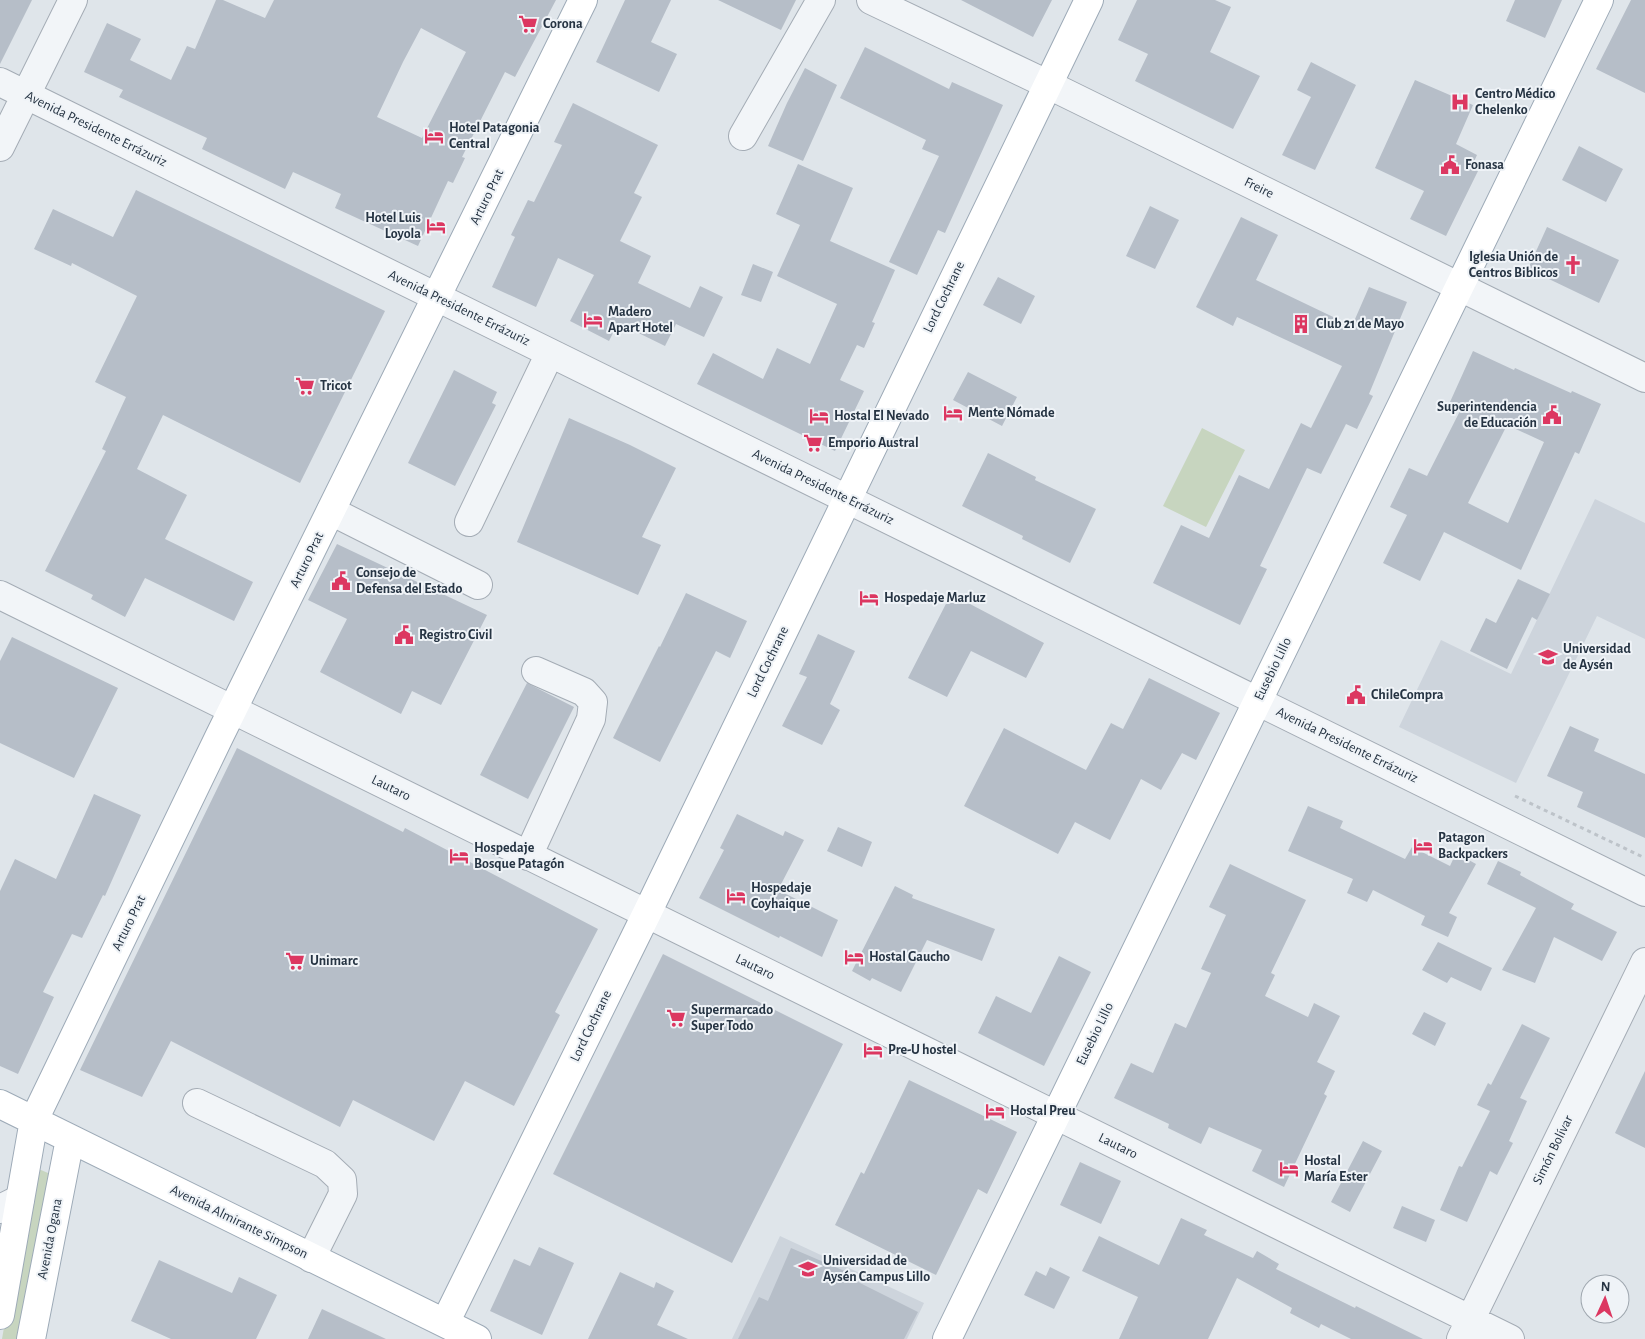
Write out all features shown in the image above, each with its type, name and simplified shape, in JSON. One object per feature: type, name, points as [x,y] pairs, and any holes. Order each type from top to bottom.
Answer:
[{"type":"main road","name":"Arturo Prat","points":[[34,1120],[233,710],[583,0]]},
{"type":"main road","name":"Lord Cochrane","points":[[445,1323],[647,913],[1089,0]]},
{"type":"main road","name":"Eusebio Lillo","points":[[947,1339],[1599,0]]},
{"type":"main road","name":"Avenida Almirante Simpson","points":[[0,1104],[477,1339]]},
{"type":"main road","points":[[0,1315],[10,1204],[34,1120]]},
{"type":"main road","name":"Avenida Ogana","points":[[31,1339],[70,1139]]},
{"type":"street","points":[[0,147],[73,0]]},
{"type":"street","points":[[743,136],[821,0]]},
{"type":"street","name":"Freire","points":[[871,0],[1047,84],[1645,378]]},
{"type":"street","name":"Avenida Presidente Errázuriz","points":[[0,82],[1645,892]]},
{"type":"street","points":[[469,522],[550,353]]},
{"type":"street","points":[[331,512],[478,585]]},
{"type":"street","name":"Lautaro","points":[[0,595],[1055,1116],[1466,1330],[1510,1339]]},
{"type":"street","points":[[528,856],[591,720],[593,702],[584,692],[536,670]]},
{"type":"street","name":"Simón Bolívar","points":[[1466,1330],[1645,962]]},
{"type":"street","points":[[197,1102],[325,1164],[342,1180],[343,1194],[311,1258]]},
{"type":"shaded area","name":"Universidad de Aysén","points":[[1595,499],[1645,523],[1645,639],[1597,616],[1516,783],[1399,727],[1441,640],[1511,674]]},
{"type":"shaded area","name":"Universidad de Aysén Campus Lillo","points":[[780,1236],[924,1303],[907,1339],[732,1339]]},
{"type":"green space","points":[[1202,428],[1245,450],[1206,527],[1163,506]]},
{"type":"green space","points":[[41,1170],[48,1173],[50,1178],[18,1339],[2,1339],[37,1171]]},
{"type":"building","points":[[0,0],[32,0],[0,64]]},
{"type":"building","points":[[216,0],[223,0],[265,18],[274,0],[556,0],[515,77],[505,72],[462,157],[465,158],[453,183],[448,181],[418,246],[335,208],[341,194],[293,172],[285,189],[202,149],[207,138],[119,97],[123,90],[84,72],[107,23],[141,39],[130,60],[171,80],[187,46],[195,49]],"holes":[[[421,28],[466,52],[422,138],[377,117]]]},
{"type":"building","points":[[625,0],[671,0],[651,42],[677,54],[659,92],[596,62]]},
{"type":"building","points":[[718,0],[796,0],[781,30]]},
{"type":"building","points":[[961,0],[1052,0],[1033,37]]},
{"type":"building","points":[[1137,0],[1215,0],[1231,7],[1210,52],[1260,76],[1233,129],[1135,81],[1148,54],[1118,40]]},
{"type":"building","points":[[1515,0],[1562,0],[1545,38],[1506,21]]},
{"type":"building","points":[[1631,0],[1645,0],[1645,93],[1596,69]]},
{"type":"building","points":[[865,47],[949,89],[952,82],[1003,105],[945,233],[938,230],[917,275],[889,262],[939,156],[922,149],[926,140],[840,98]]},
{"type":"building","points":[[1311,62],[1356,85],[1315,170],[1282,155],[1311,97],[1297,90]]},
{"type":"building","points":[[805,68],[837,85],[803,161],[768,146]]},
{"type":"building","points":[[1415,80],[1473,105],[1456,144],[1477,155],[1471,168],[1478,171],[1446,236],[1410,219],[1424,191],[1375,168]]},
{"type":"building","points":[[573,103],[658,145],[634,193],[642,197],[620,241],[651,256],[638,283],[690,308],[700,286],[723,297],[704,337],[676,324],[665,346],[618,323],[609,341],[570,321],[594,275],[558,258],[536,307],[492,287],[515,237],[511,235],[528,200],[534,202],[562,145],[554,142]]},
{"type":"building","points":[[1579,146],[1623,169],[1606,202],[1562,180]]},
{"type":"building","points":[[798,164],[853,188],[830,241],[895,270],[872,322],[875,323],[864,348],[857,345],[840,380],[864,391],[835,451],[697,384],[713,353],[763,379],[777,348],[810,364],[837,304],[777,276],[800,225],[776,214]]},
{"type":"building","points":[[136,190],[385,311],[300,483],[163,415],[137,469],[187,495],[165,539],[253,582],[234,621],[145,578],[125,617],[91,599],[93,595],[45,571],[106,451],[102,449],[126,397],[95,382],[137,296],[72,263],[71,266],[34,249],[53,209],[113,237]]},
{"type":"building","points":[[1150,206],[1179,220],[1155,269],[1126,256]]},
{"type":"building","points":[[1241,217],[1278,235],[1256,280],[1352,326],[1369,287],[1407,302],[1369,394],[1373,396],[1357,429],[1346,424],[1321,474],[1307,468],[1260,566],[1267,569],[1240,625],[1153,583],[1181,525],[1209,538],[1239,475],[1269,489],[1301,423],[1311,428],[1342,366],[1237,317],[1233,326],[1196,307]]},
{"type":"building","name":"Iglesia Unión de Centros Biblicos","points":[[1547,227],[1619,260],[1599,303],[1528,269]]},
{"type":"building","points":[[753,264],[773,272],[761,302],[741,295]]},
{"type":"building","points":[[998,277],[1035,296],[1021,324],[983,305]]},
{"type":"building","points":[[1473,351],[1514,370],[1515,368],[1601,404],[1579,454],[1575,452],[1521,570],[1444,532],[1420,581],[1383,563],[1407,515],[1390,507],[1409,468],[1427,476],[1462,407],[1450,402]],"holes":[[[1507,425],[1544,442],[1508,523],[1468,503]]]},
{"type":"building","points":[[454,370],[497,392],[492,403],[496,405],[455,486],[408,463]]},
{"type":"building","points":[[968,372],[1017,397],[1002,426],[953,400]]},
{"type":"building","points":[[569,418],[676,468],[642,537],[661,545],[638,595],[517,542]]},
{"type":"building","points":[[988,453],[1036,477],[1035,480],[1096,509],[1070,563],[1022,539],[1023,536],[962,506]]},
{"type":"building","name":"Registro Civil","points":[[337,544],[487,615],[441,705],[412,691],[401,714],[320,672],[347,619],[308,600]]},
{"type":"building","points":[[1518,579],[1550,594],[1537,620],[1532,617],[1507,669],[1470,651],[1486,618],[1496,623]]},
{"type":"building","points":[[686,593],[747,621],[730,658],[716,651],[660,762],[613,738]]},
{"type":"building","points":[[951,594],[1044,643],[1026,678],[971,651],[947,697],[908,678]]},
{"type":"building","points":[[818,634],[855,651],[830,704],[840,710],[822,745],[782,726],[807,677],[799,674]]},
{"type":"building","points":[[12,637],[118,688],[74,778],[0,743],[0,661]]},
{"type":"building","points":[[1149,678],[1220,713],[1196,760],[1182,753],[1161,790],[1141,779],[1110,840],[1075,822],[1058,854],[964,806],[1004,728],[1086,770],[1111,723],[1123,729]]},
{"type":"building","points":[[527,683],[574,707],[528,799],[480,775]]},
{"type":"building","points":[[1570,726],[1599,739],[1594,751],[1645,774],[1645,838],[1577,807],[1583,792],[1547,776]]},
{"type":"building","name":"Unimarc","points":[[237,748],[403,832],[405,828],[598,929],[555,1012],[560,1015],[514,1106],[465,1081],[434,1141],[353,1100],[340,1127],[171,1041],[142,1097],[80,1070]]},
{"type":"building","points":[[94,794],[141,815],[105,896],[103,895],[82,938],[72,934],[43,992],[54,997],[18,1074],[0,1066],[0,891],[15,859],[56,879]]},
{"type":"building","points":[[1308,806],[1343,821],[1340,828],[1405,859],[1412,847],[1450,866],[1456,853],[1476,864],[1449,913],[1457,917],[1448,937],[1421,925],[1425,916],[1373,890],[1367,902],[1347,893],[1353,879],[1288,851]]},
{"type":"building","points":[[737,814],[783,836],[785,831],[804,840],[778,890],[838,920],[822,957],[699,898],[724,850],[720,848]]},
{"type":"building","points":[[838,827],[872,842],[862,867],[827,851]]},
{"type":"building","points":[[1498,861],[1521,872],[1520,875],[1574,904],[1571,909],[1617,932],[1602,961],[1554,937],[1535,983],[1502,970],[1536,908],[1487,884]]},
{"type":"building","points":[[1230,864],[1306,900],[1271,973],[1275,975],[1265,996],[1308,1017],[1314,1003],[1340,1016],[1317,1062],[1335,1071],[1324,1094],[1327,1096],[1284,1187],[1252,1171],[1262,1150],[1209,1127],[1201,1144],[1168,1128],[1169,1124],[1114,1098],[1131,1063],[1153,1073],[1175,1023],[1186,1028],[1211,973],[1201,969],[1226,915],[1209,907]]},
{"type":"building","points":[[895,886],[913,895],[912,898],[995,929],[982,961],[927,940],[901,992],[872,978],[870,981],[852,971]]},
{"type":"building","points":[[1438,942],[1492,968],[1481,991],[1451,977],[1447,983],[1422,970]]},
{"type":"building","points":[[663,954],[843,1044],[732,1263],[553,1174]]},
{"type":"building","points":[[1059,956],[1091,972],[1044,1066],[978,1033],[996,996],[1031,1013]]},
{"type":"building","points":[[1424,1012],[1446,1023],[1435,1046],[1412,1034]]},
{"type":"building","points":[[1522,1024],[1550,1038],[1520,1098],[1527,1101],[1509,1141],[1513,1143],[1497,1175],[1490,1171],[1467,1222],[1440,1210],[1459,1166],[1462,1167],[1490,1111],[1477,1105],[1488,1083],[1491,1085]]},
{"type":"building","points":[[1645,1071],[1645,1148],[1615,1133]]},
{"type":"building","points":[[909,1080],[1017,1132],[987,1194],[978,1189],[936,1275],[835,1225],[861,1172],[864,1174]]},
{"type":"building","points":[[1363,1141],[1382,1151],[1350,1212],[1331,1202]]},
{"type":"building","points":[[1080,1162],[1121,1181],[1101,1224],[1060,1205]]},
{"type":"building","points":[[1402,1206],[1435,1220],[1426,1242],[1393,1228]]},
{"type":"building","points":[[1181,1218],[1207,1230],[1204,1235],[1253,1258],[1257,1251],[1279,1264],[1276,1269],[1423,1339],[1351,1339],[1321,1324],[1319,1328],[1290,1313],[1292,1308],[1237,1278],[1208,1339],[1119,1339],[1138,1297],[1082,1271],[1099,1236],[1159,1265]]},
{"type":"building","points":[[539,1247],[574,1263],[542,1335],[490,1311],[514,1259],[530,1266]]},
{"type":"building","name":"Universidad de Aysén Campus Lillo","points":[[791,1248],[854,1275],[852,1279],[918,1312],[904,1339],[738,1339],[759,1297],[768,1301]]},
{"type":"building","points":[[159,1260],[232,1293],[239,1277],[277,1295],[256,1339],[171,1339],[131,1321]]},
{"type":"building","points":[[1050,1267],[1070,1277],[1054,1309],[1024,1295],[1036,1271],[1046,1276]]},
{"type":"building","points":[[620,1272],[654,1288],[656,1282],[674,1291],[657,1325],[688,1339],[588,1339]]},
{"type":"building","points":[[322,1309],[386,1339],[308,1339]]},
{"type":"place","name":"Corona","points":[[528,24]]},
{"type":"place","name":"Centro Médico Chelenko","points":[[1460,102]]},
{"type":"place","name":"Hotel Patagonia Central","points":[[434,136]]},
{"type":"place","name":"Fonasa","points":[[1450,165]]},
{"type":"place","name":"Hotel Luis Loyola","points":[[436,226]]},
{"type":"place","name":"Iglesia Unión de Centros Biblicos","points":[[1573,265]]},
{"type":"place","name":"Madero Apart Hotel","points":[[593,320]]},
{"type":"place","name":"Club 21 de Mayo","points":[[1301,324]]},
{"type":"place","name":"Tricot","points":[[305,386]]},
{"type":"place","name":"Mente Nómade","points":[[953,413]]},
{"type":"place","name":"Superintendencia de Educación","points":[[1552,415]]},
{"type":"place","name":"Hostal El Nevado","points":[[819,416]]},
{"type":"place","name":"Emporio Austral","points":[[813,443]]},
{"type":"place","name":"Consejo de Defensa del Estado","points":[[341,581]]},
{"type":"place","name":"Hospedaje Marluz","points":[[869,598]]},
{"type":"place","name":"Registro Civil","points":[[404,635]]},
{"type":"place","name":"Universidad de Aysén","points":[[1548,657]]},
{"type":"place","name":"ChileCompra","points":[[1356,695]]},
{"type":"place","name":"Patagon Backpackers","points":[[1423,846]]},
{"type":"place","name":"Hospedaje Bosque Patagón","points":[[459,856]]},
{"type":"place","name":"Hospedaje Coyhaique","points":[[736,896]]},
{"type":"place","name":"Hostal Gaucho","points":[[854,957]]},
{"type":"place","name":"Unimarc","points":[[295,961]]},
{"type":"place","name":"Supermarcado Super Todo","points":[[676,1018]]},
{"type":"place","name":"Pre-U hostel","points":[[873,1050]]},
{"type":"place","name":"Hostal Preu","points":[[995,1111]]},
{"type":"place","name":"Hostal María Ester","points":[[1289,1169]]},
{"type":"place","name":"Universidad de Aysén Campus Lillo","points":[[808,1269]]}]
